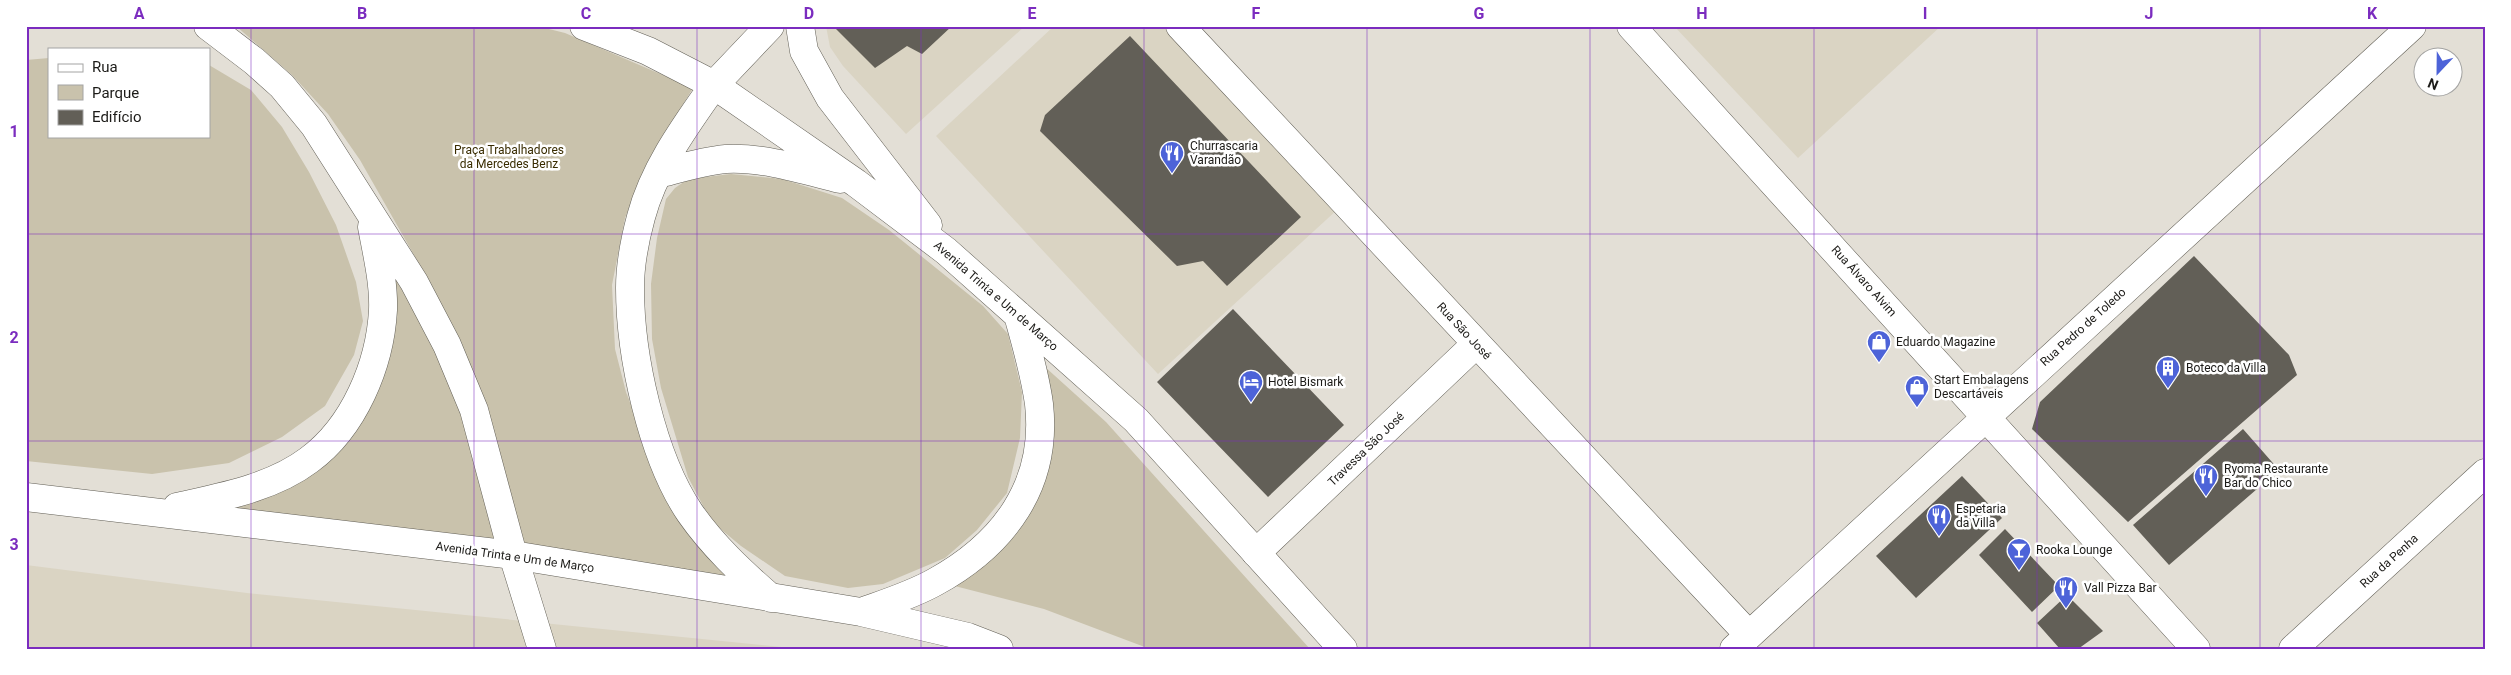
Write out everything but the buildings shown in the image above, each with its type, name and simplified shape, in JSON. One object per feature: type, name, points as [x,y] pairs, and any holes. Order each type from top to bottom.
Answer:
[{"type":"main road","points":[[208,26],[254,61],[282,86],[314,125],[345,170],[414,282],[447,345],[474,410],[513,555],[542,649]]},
{"type":"main road","name":"Avenida Trinta e Um de Março","points":[[584,26],[648,51],[714,84],[856,183],[946,251],[1136,420],[1343,649]]},
{"type":"main road","points":[[770,26],[714,84],[685,126],[658,174],[642,215],[634,250],[630,286],[635,341],[653,429],[674,483],[689,511],[709,540],[771,598]]},
{"type":"main road","points":[[800,26],[804,51],[830,98],[946,251]]},
{"type":"main road","name":"Rua São José","points":[[1180,26],[1476,344],[1741,642]]},
{"type":"main road","name":"Rua Álvaro Alvim","points":[[1631,26],[2196,649]]},
{"type":"main road","name":"Rua Pedro de Toledo","points":[[1741,642],[1958,445],[1986,416],[2412,26]]},
{"type":"main road","points":[[658,174],[699,163],[728,159],[775,163],[856,183]]},
{"type":"main road","points":[[159,512],[246,490],[280,477],[308,461],[330,442],[352,411],[366,383],[377,348],[383,310],[380,267],[370,213]]},
{"type":"main road","points":[[861,612],[935,582],[958,568],[986,546],[1005,527],[1020,505],[1030,483],[1040,432],[1033,373],[1018,315]]},
{"type":"main road","name":"Travessa São José","points":[[1256,553],[1476,344]]},
{"type":"main road","name":"Rua da Penha","points":[[2293,649],[2485,473]]},
{"type":"main road","name":"Avenida Trinta e Um de Março","points":[[26,497],[513,555],[861,612],[968,637],[999,649]]},
{"type":"shaded area","points":[[826,26],[1025,26],[906,134],[843,66],[830,47]]},
{"type":"shaded area","name":"Churrascaria Varandão","points":[[1054,26],[1166,26],[1338,209],[1158,374],[936,136]]},
{"type":"shaded area","points":[[1674,26],[1941,26],[1798,158]]},
{"type":"shaded area","points":[[26,565],[247,593],[801,649],[26,649]]},
{"type":"green space","name":"Praça Trabalhadores da Mercedes Benz","points":[[236,26],[537,26],[565,33],[693,88],[646,165],[625,218],[612,285],[615,349],[626,392],[654,463],[735,583],[518,544],[487,416],[461,342],[414,255],[360,160],[328,114],[292,75]]},
{"type":"green space","points":[[48,58],[48,138],[210,138],[210,66],[251,90],[282,127],[309,172],[336,225],[356,282],[363,321],[354,355],[325,406],[282,437],[229,463],[152,474],[26,461],[26,60]]},
{"type":"green space","points":[[731,174],[782,179],[842,198],[889,230],[983,306],[1008,334],[1022,392],[1020,438],[1007,493],[977,530],[945,558],[883,584],[848,588],[785,576],[741,546],[711,521],[688,477],[661,388],[652,339],[651,284],[657,238],[666,199],[675,188],[688,179]]},
{"type":"green space","points":[[381,241],[455,383],[498,539],[225,510],[277,488],[375,383]]},
{"type":"green space","points":[[1044,366],[1106,422],[1310,649],[1150,649],[1044,609],[947,584],[1020,524]]},
{"type":"place","name":"Churrascaria Varandão","points":[[1172,174]]},
{"type":"place","name":"Eduardo Magazine","points":[[1879,363]]},
{"type":"place","name":"Boteco da Villa","points":[[2168,389]]},
{"type":"place","name":"Hotel Bismark","points":[[1251,403]]},
{"type":"place","name":"Start Embalagens Descartáveis","points":[[1917,408]]},
{"type":"place","name":"Ryoma Restaurante Bar do Chico","points":[[2206,497]]},
{"type":"place","name":"Espetaria da Villa","points":[[1939,537]]},
{"type":"place","name":"Rooka Lounge","points":[[2019,571]]},
{"type":"place","name":"Vall Pizza Bar","points":[[2066,609]]}]
